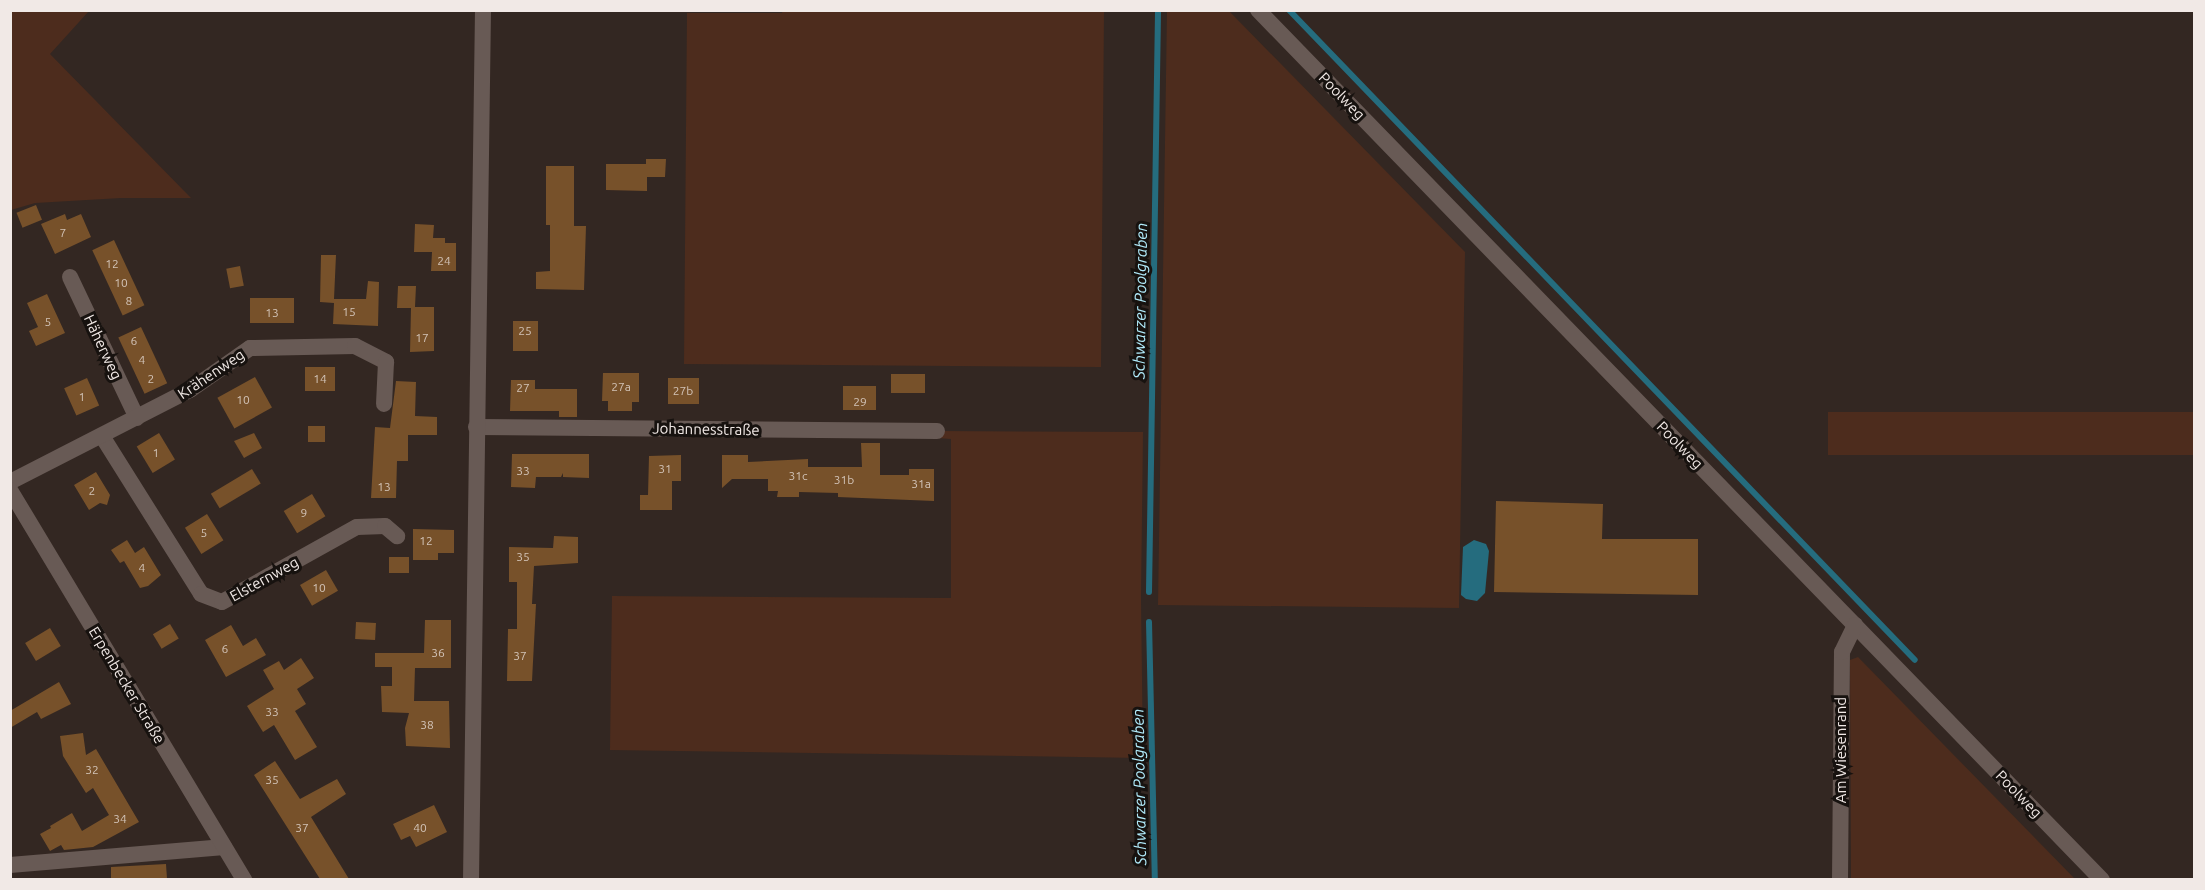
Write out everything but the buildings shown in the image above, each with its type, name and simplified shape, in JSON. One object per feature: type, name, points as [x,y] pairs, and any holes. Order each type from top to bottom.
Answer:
[{"type":"street","points":[[471,879],[483,10]]},
{"type":"street","name":"Poolweg","points":[[1258,10],[2102,879]]},
{"type":"street","name":"Häherweg","points":[[70,277],[136,418]]},
{"type":"street","name":"Krähenweg","points":[[10,482],[190,390],[250,348],[355,346],[386,362],[384,404]]},
{"type":"street","name":"Johannesstraße","points":[[476,427],[937,432]]},
{"type":"street","name":"Elsternweg","points":[[102,436],[201,594],[222,602],[357,527],[385,526],[397,536]]},
{"type":"street","name":"Erpenbecker Straße","points":[[10,490],[244,879]]},
{"type":"street","name":"Am Wiesenrand","points":[[1840,879],[1842,652],[1855,625]]},
{"type":"street","points":[[10,865],[224,847]]},
{"type":"shaded area","points":[[11,10],[89,11],[50,54],[191,198],[121,198],[35,203],[11,210]]},
{"type":"shaded area","points":[[783,10],[1104,11],[1101,367],[684,364],[687,13],[782,13]]},
{"type":"shaded area","points":[[1167,11],[1229,11],[1465,252],[1459,608],[1158,605]]},
{"type":"shaded area","points":[[1828,412],[2194,412],[2194,455],[1828,455]]},
{"type":"shaded area","points":[[937,431],[1143,432],[1141,599],[1143,758],[610,750],[612,596],[951,598],[951,439],[937,438]]},
{"type":"shaded area","points":[[1858,657],[2075,879],[1851,879],[1850,660]]},
{"type":"water","points":[[1474,540],[1486,544],[1489,551],[1485,593],[1477,601],[1466,599],[1461,595],[1463,547]]},
{"type":"waterway","name":"Schwarzer Poolgraben","points":[[1149,592],[1158,10]]},
{"type":"waterway","points":[[1289,10],[1915,660]]},
{"type":"waterway","name":"Schwarzer Poolgraben","points":[[1149,622],[1155,880]]}]
